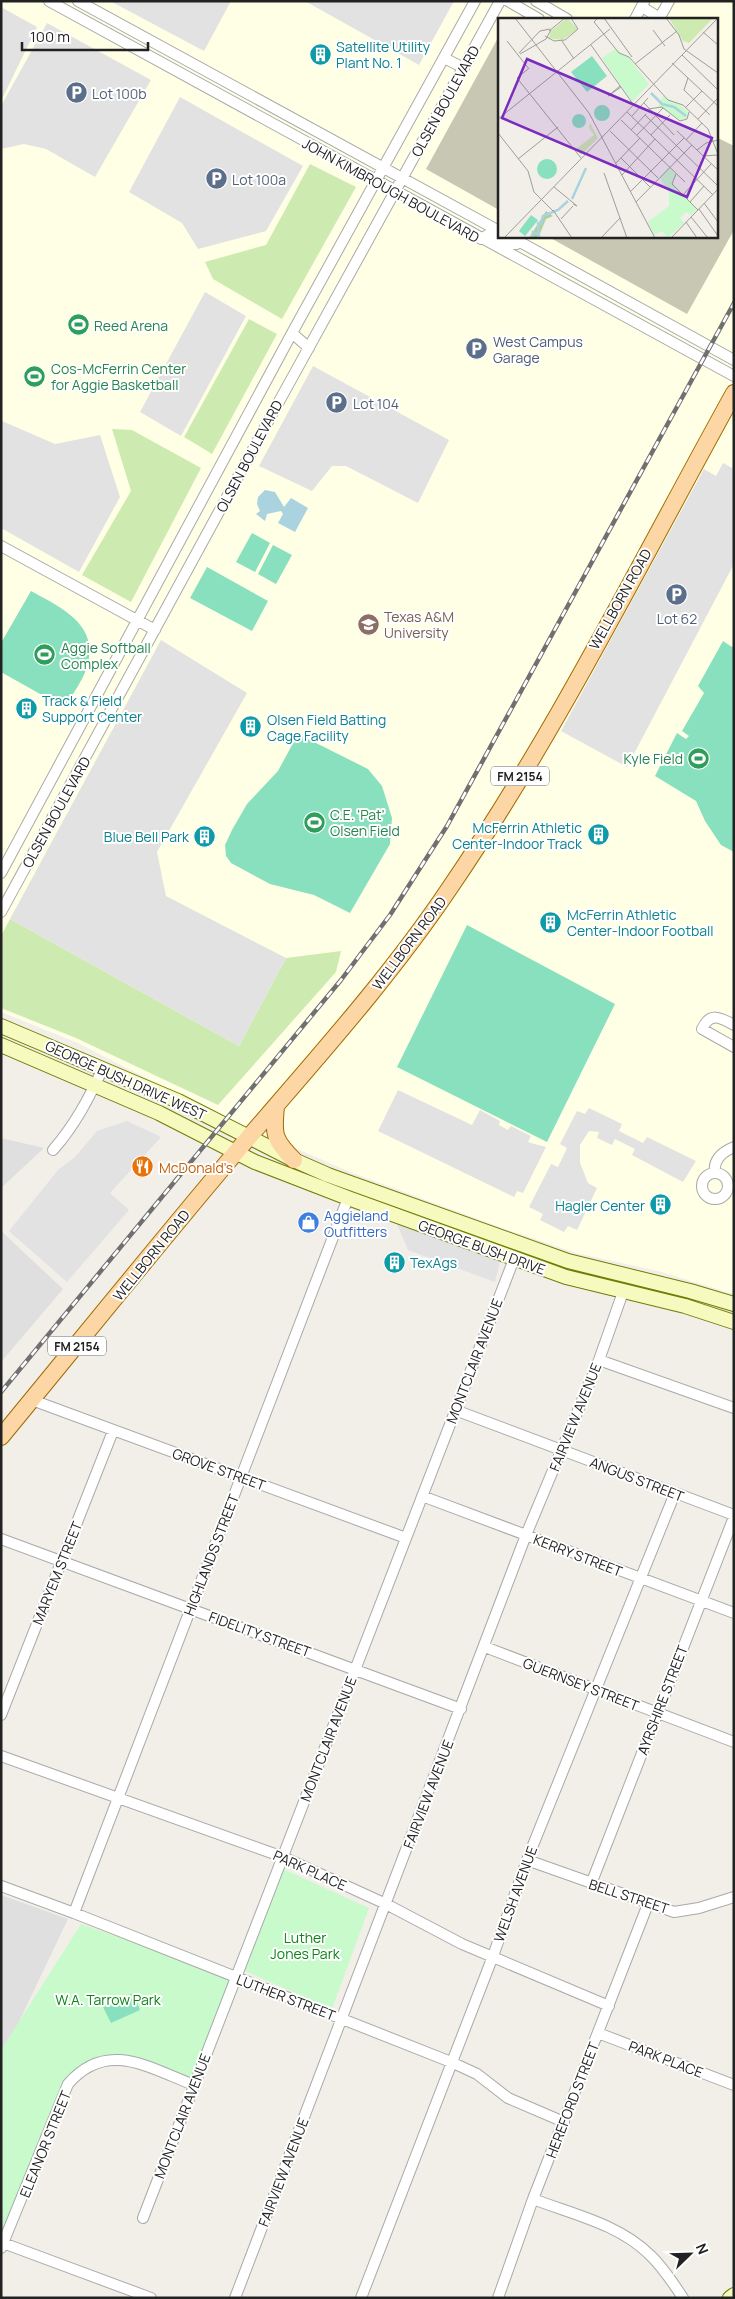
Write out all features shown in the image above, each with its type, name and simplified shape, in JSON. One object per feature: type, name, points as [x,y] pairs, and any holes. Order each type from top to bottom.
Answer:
[{"type":"main road","name":"WELLBORN ROAD","points":[[1,1437],[408,947],[484,837],[548,729],[734,393]]},
{"type":"main road","name":"GEORGE BUSH DRIVE WEST","points":[[1,1026],[178,1101],[249,1137]]},
{"type":"main road","name":"GEORGE BUSH DRIVE WEST","points":[[1,1045],[160,1113],[236,1152]]},
{"type":"main road","points":[[276,1107],[275,1135],[281,1147],[294,1160]]},
{"type":"main road","name":"GEORGE BUSH DRIVE","points":[[249,1137],[294,1160],[423,1210],[597,1270],[690,1291],[734,1304]]},
{"type":"main road","name":"GEORGE BUSH DRIVE","points":[[236,1152],[255,1162],[348,1198],[566,1277],[733,1318]]},
{"type":"main road","points":[[514,1259],[520,1254],[589,1275],[597,1270]]},
{"type":"main road","points":[[730,2298],[734,2296]]},
{"type":"street","name":"JOHN KIMBROUGH BOULEVARD","points":[[49,1],[376,182],[734,376]]},
{"type":"street","name":"JOHN KIMBROUGH BOULEVARD","points":[[78,1],[498,230]]},
{"type":"street","name":"OLSEN BOULEVARD","points":[[1,873],[292,333],[475,1]]},
{"type":"street","name":"OLSEN BOULEVARD","points":[[1,912],[500,1]]},
{"type":"street","points":[[508,1],[537,18]]},
{"type":"street","points":[[536,1],[564,18]]},
{"type":"street","points":[[636,18],[643,4],[659,18],[669,1]]},
{"type":"street","points":[[444,58],[464,68]]},
{"type":"street","points":[[176,72],[183,59]]},
{"type":"street","points":[[481,239],[487,234],[510,244],[523,244]]},
{"type":"street","points":[[512,238],[734,360]]},
{"type":"street","points":[[541,271],[548,258]]},
{"type":"street","points":[[292,333],[309,348]]},
{"type":"street","points":[[1,546],[155,630]]},
{"type":"street","points":[[24,832],[40,842]]},
{"type":"street","points":[[734,1025],[718,1016],[713,1016],[705,1022],[702,1029],[734,1047]]},
{"type":"street","points":[[53,1150],[68,1133],[103,1068]]},
{"type":"street","points":[[715,1173],[715,1166],[720,1155],[734,1147]]},
{"type":"street","name":"HIGHLANDS STREET","points":[[74,1913],[348,1198]]},
{"type":"street","name":"MONTCLAIR AVENUE","points":[[143,2218],[514,1259]]},
{"type":"street","name":"FAIRVIEW AVENUE","points":[[234,2298],[462,1709],[526,1536],[599,1360],[623,1292]]},
{"type":"street","points":[[599,1360],[734,1408]]},
{"type":"street","name":"GROVE STREET","points":[[32,1400],[406,1538]]},
{"type":"street","name":"ANGUS STREET","points":[[456,1410],[734,1516]]},
{"type":"street","name":"MARYEM STREET","points":[[1,1714],[113,1431]]},
{"type":"street","name":"WELSH AVENUE","points":[[361,2298],[493,1956],[527,1860],[675,1493]]},
{"type":"street","name":"KERRY STREET","points":[[422,1496],[734,1613]]},
{"type":"street","name":"AYRSHIRE STREET","points":[[591,1884],[734,1516]]},
{"type":"street","name":"FIDELITY STREET","points":[[1,1539],[462,1709]]},
{"type":"street","name":"GUERNSEY STREET","points":[[485,1647],[734,1742]]},
{"type":"street","name":"PARK PLACE","points":[[1,1756],[282,1857],[386,1904],[462,1944],[609,2006]]},
{"type":"street","name":"BELL STREET","points":[[527,1860],[674,1912],[699,1908],[734,1897]]},
{"type":"street","name":"LUTHER STREET","points":[[1,1886],[451,2062],[477,2074],[508,2098],[564,2122]]},
{"type":"street","name":"HEREFORD STREET","points":[[498,2298],[533,2199],[648,1904]]},
{"type":"street","name":"PARK PLACE","points":[[598,2033],[734,2085]]},
{"type":"street","name":"ELEANOR STREET","points":[[2,2246],[68,2084],[82,2070],[104,2060],[126,2059],[194,2086]]},
{"type":"street","points":[[533,2199],[610,2228],[633,2240],[655,2260],[683,2298]]},
{"type":"street","points":[[2,2246],[151,2298]]},
{"type":"street","points":[[502,2287],[503,2298]]},
{"type":"shaded area","name":"Texas A&M University","points":[[1,1],[734,1],[734,1294],[658,1271],[576,1253],[350,1172],[213,1112],[78,1043],[1,1012]]},
{"type":"shaded area","points":[[110,1],[231,1],[204,51]]},
{"type":"shaded area","points":[[305,1],[454,1],[419,65]]},
{"type":"shaded area","points":[[1,7],[37,27],[1,101]]},
{"type":"shaded area","name":"Lot 100b","points":[[47,23],[151,80],[95,177],[46,149],[24,144],[1,149],[1,106]]},
{"type":"shaded area","points":[[498,38],[498,209],[426,169]]},
{"type":"shaded area","name":"Lot 100a","points":[[180,97],[303,166],[266,231],[198,249],[182,223],[129,192]]},
{"type":"shaded area","points":[[718,138],[734,146],[734,230],[687,314],[551,238],[718,238]]},
{"type":"shaded area","points":[[205,292],[246,316],[181,436],[140,412]]},
{"type":"shaded area","name":"Lot 104","points":[[313,366],[449,440],[418,503],[346,466],[332,466],[312,491],[259,466]]},
{"type":"shaded area","points":[[2,421],[55,444],[100,435],[120,497],[79,572],[1,528]]},
{"type":"shaded area","name":"Lot 62","points":[[723,463],[734,469],[734,564],[627,767],[561,731],[704,469],[716,476]]},
{"type":"shaded area","points":[[161,640],[247,693],[157,852],[166,896],[286,958],[239,1046],[10,919]]},
{"type":"shaded area","points":[[398,1090],[472,1125],[480,1110],[500,1121],[499,1125],[508,1130],[511,1126],[531,1136],[528,1142],[546,1147],[523,1193],[517,1191],[514,1197],[378,1131]]},
{"type":"shaded area","points":[[589,1108],[622,1124],[619,1131],[643,1143],[647,1137],[696,1161],[683,1182],[632,1155],[635,1149],[615,1139],[612,1145],[597,1138],[599,1132],[589,1131],[580,1145],[580,1163],[588,1183],[597,1188],[577,1230],[568,1226],[564,1232],[540,1220],[543,1214],[529,1207],[551,1164],[558,1167],[567,1148],[560,1144],[577,1111],[585,1114]]},
{"type":"shaded area","points":[[127,1121],[161,1137],[110,1193],[129,1210],[67,1282],[9,1231],[58,1170],[75,1157],[97,1131]]},
{"type":"shaded area","points":[[1,1138],[44,1148],[1,1188]]},
{"type":"shaded area","points":[[396,1222],[500,1261],[495,1282],[408,1250]]},
{"type":"shaded area","points":[[1,1231],[63,1289],[1,1362]]},
{"type":"shaded area","points":[[1,1895],[68,1919],[15,2030],[1,2050]]},
{"type":"green space","points":[[310,164],[356,187],[282,319],[213,279],[205,262],[266,245]]},
{"type":"green space","points":[[249,319],[277,334],[212,454],[184,437]]},
{"type":"green space","points":[[112,429],[132,430],[201,468],[131,602],[82,575],[131,491]]},
{"type":"green space","points":[[252,533],[270,543],[255,572],[236,562]]},
{"type":"green space","points":[[273,545],[292,555],[276,584],[258,574]]},
{"type":"green space","points":[[207,567],[268,601],[252,631],[190,598]]},
{"type":"green space","name":"Aggie Softball Complex","points":[[31,591],[64,610],[81,627],[87,637],[90,649],[88,663],[81,680],[65,708],[1,672],[1,643]]},
{"type":"green space","name":"Kyle Field","points":[[723,641],[732,647],[734,645],[734,852],[721,845],[705,821],[696,801],[655,776],[677,733],[686,739],[689,736],[682,731],[704,693],[698,686]]},
{"type":"green space","name":"C.E. 'Pat' Olsen Field","points":[[298,734],[368,769],[382,786],[392,818],[390,844],[350,913],[314,895],[270,884],[231,863],[226,856],[225,845],[247,804],[278,771]]},
{"type":"green space","points":[[10,919],[239,1046],[286,958],[341,951],[336,972],[218,1105],[76,1038],[1,1008],[1,936]]},
{"type":"green space","points":[[467,925],[615,1004],[547,1142],[397,1067]]},
{"type":"green space","name":"Luther Jones Park","points":[[283,1869],[369,1908],[332,2009],[245,1971]]},
{"type":"green space","name":"W.A. Tarrow Park","points":[[81,1924],[236,1978],[194,2085],[125,2059],[96,2063],[74,2077],[1,2256],[1,2050]]},
{"type":"green space","points":[[133,1993],[140,2010],[111,2023],[103,2007]]},
{"type":"water","points":[[265,490],[275,492],[284,507],[291,498],[308,508],[295,532],[278,523],[283,514],[281,511],[267,514],[265,521],[256,514],[260,511],[257,504],[258,497]]},
{"type":"railway","points":[[1,1392],[341,980],[390,915],[447,826],[734,303]]},
{"type":"place","name":"Satellite Utility Plant No. 1","points":[[320,54]]},
{"type":"place","name":"Lot 100b","points":[[76,93]]},
{"type":"place","name":"Lot 100a","points":[[216,179]]},
{"type":"place","name":"Reed Arena","points":[[78,325]]},
{"type":"place","name":"West Campus Garage","points":[[477,349]]},
{"type":"place","name":"Cos-McFerrin Center for Aggie Basketball","points":[[35,376]]},
{"type":"place","name":"Lot 104","points":[[337,403]]},
{"type":"place","name":"Lot 62","points":[[677,595]]},
{"type":"place","name":"Texas A&M University","points":[[368,624]]},
{"type":"place","name":"Aggie Softball Complex","points":[[45,655]]},
{"type":"place","name":"Track & Field Support Center","points":[[26,708]]},
{"type":"place","name":"Olsen Field Batting Cage Facility","points":[[251,727]]},
{"type":"place","name":"Kyle Field","points":[[699,758]]},
{"type":"place","name":"C.E. 'Pat' Olsen Field","points":[[314,822]]},
{"type":"place","name":"McFerrin Athletic Center-Indoor Track","points":[[598,835]]},
{"type":"place","name":"Blue Bell Park","points":[[205,836]]},
{"type":"place","name":"McFerrin Athletic Center-Indoor Football","points":[[551,922]]},
{"type":"place","name":"McDonald's","points":[[143,1167]]},
{"type":"place","name":"Hagler Center","points":[[661,1205]]},
{"type":"place","name":"Aggieland Outfitters","points":[[308,1223]]},
{"type":"place","name":"TexAgs","points":[[394,1262]]}]
